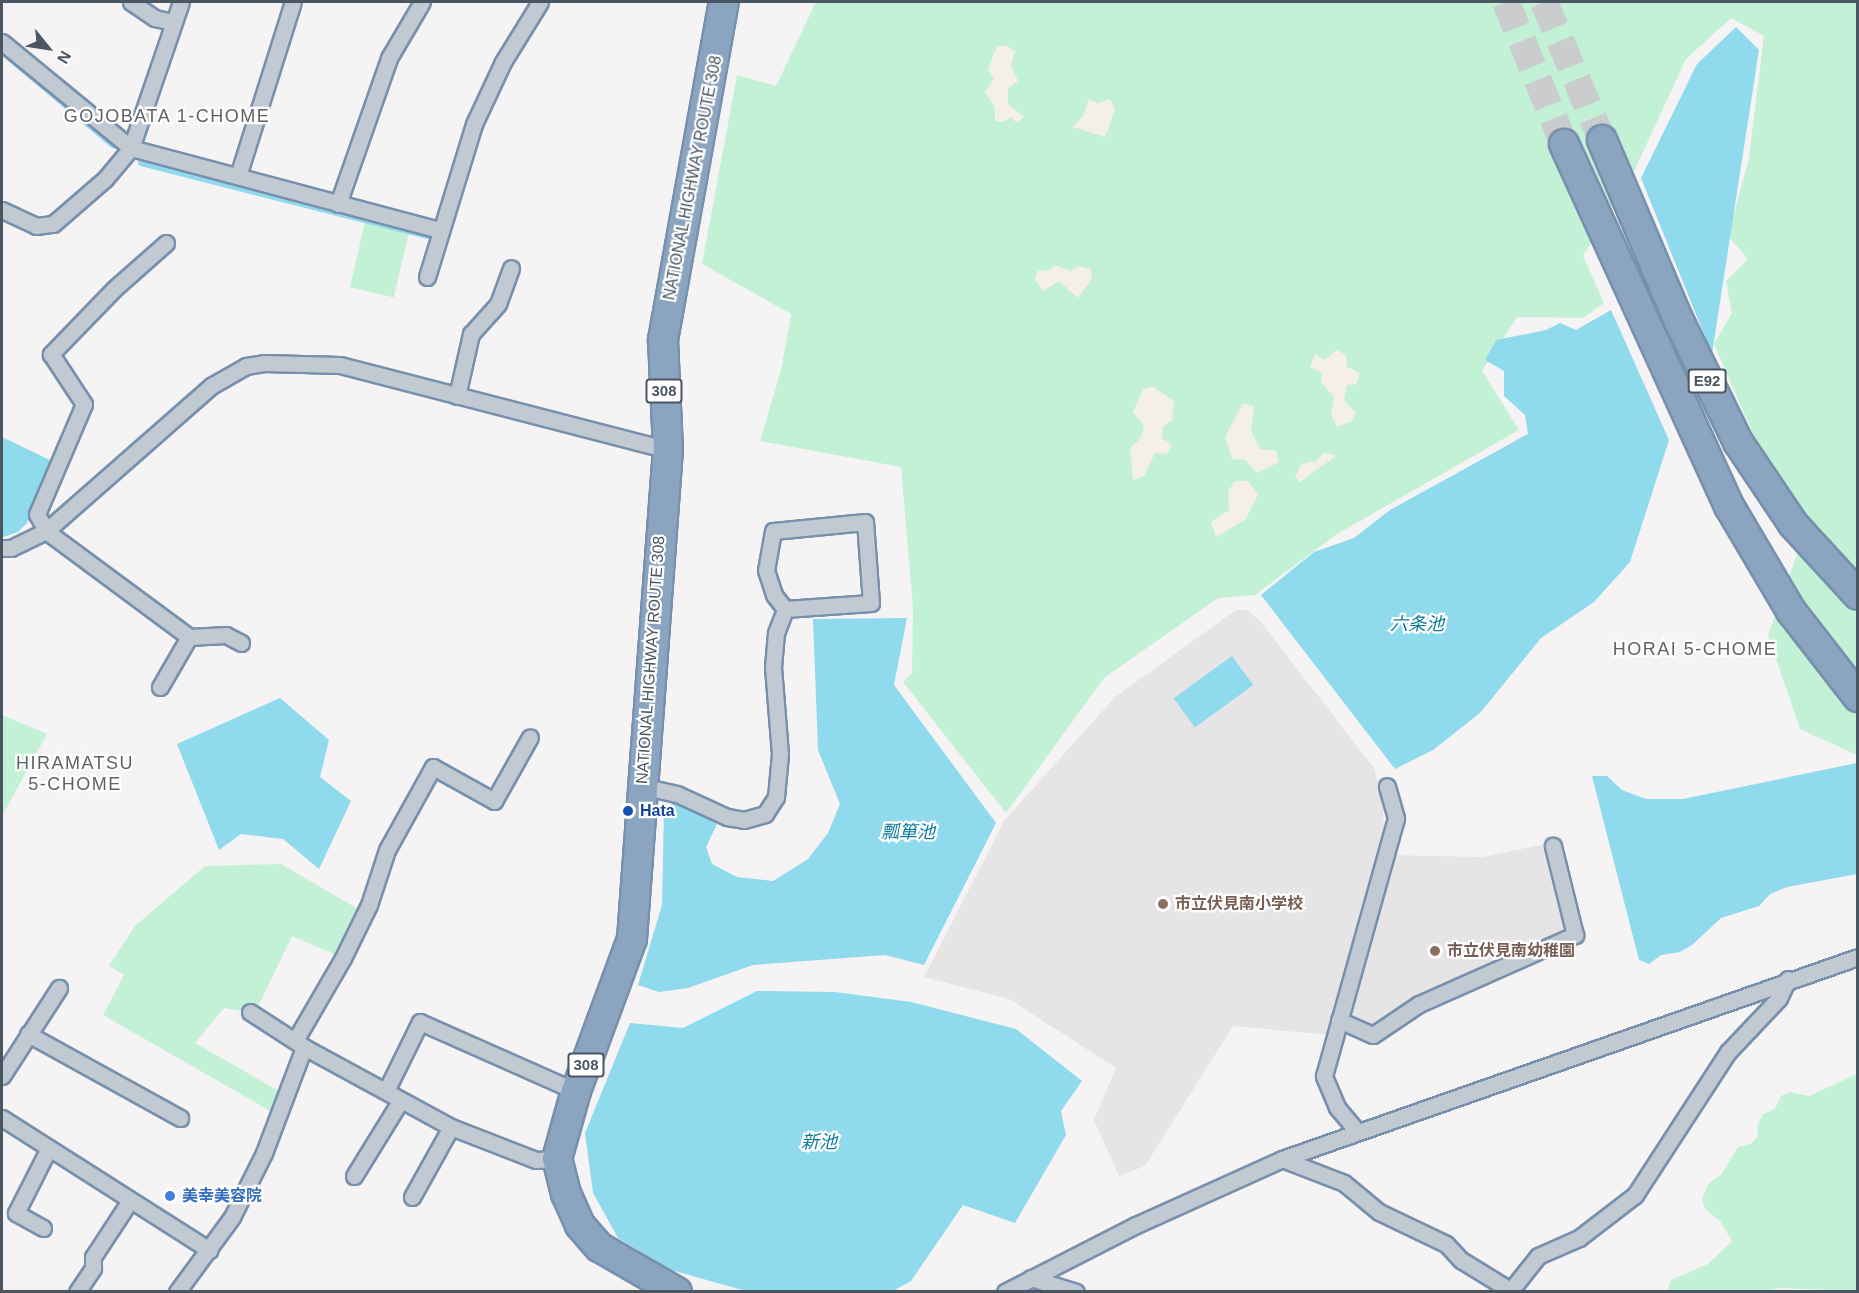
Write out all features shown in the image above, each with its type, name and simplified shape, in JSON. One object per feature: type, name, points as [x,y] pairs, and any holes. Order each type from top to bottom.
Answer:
[{"type":"highway","name":"NATIONAL HIGHWAY ROUTE 308","points":[[677,1292],[599,1247],[580,1225],[566,1194],[558,1159],[576,1091],[632,939],[668,450],[663,340],[724,2]]},
{"type":"highway","name":"E92","points":[[1602,140],[1679,321],[1738,442],[1793,524],[1857,595]]},
{"type":"highway","name":"E92","points":[[1564,144],[1700,446],[1757,556],[1791,611],[1857,697]]},
{"type":"street","points":[[131,2],[155,18],[172,22]]},
{"type":"street","points":[[2,210],[36,226],[53,224],[105,178],[131,148],[172,22],[181,2]]},
{"type":"street","points":[[238,176],[293,2]]},
{"type":"street","points":[[338,204],[389,58],[422,2]]},
{"type":"street","points":[[427,277],[474,124],[503,62],[540,2]]},
{"type":"street","points":[[2,42],[131,148],[440,230]]},
{"type":"street","points":[[166,243],[114,289],[51,354],[84,404],[37,514],[46,531],[189,638],[226,635],[241,643]]},
{"type":"street","points":[[457,396],[471,334],[498,304],[511,268]]},
{"type":"street","points":[[2,548],[10,548],[46,531],[211,386],[246,366],[264,363],[340,365],[668,450]]},
{"type":"street","points":[[864,522],[871,603],[784,609],[774,595],[766,570],[773,531],[864,522]]},
{"type":"street","points":[[642,786],[677,794],[727,817],[744,820],[765,814],[776,797],[780,754],[773,667],[776,633],[784,609]]},
{"type":"street","points":[[160,687],[189,638]]},
{"type":"street","points":[[183,1290],[232,1216],[264,1153],[300,1043],[369,905],[387,850],[434,767],[494,801],[530,736]]},
{"type":"street","points":[[1356,1130],[1337,1107],[1324,1076],[1396,818],[1387,786]]},
{"type":"street","points":[[1339,1020],[1373,1035],[1419,1004],[1575,935],[1553,846]]},
{"type":"street","points":[[1005,1292],[1136,1224],[1282,1159],[1356,1130],[1857,957]]},
{"type":"street","points":[[1282,1159],[1351,1187],[1379,1212],[1446,1244],[1461,1260],[1512,1291],[1538,1256],[1579,1238],[1635,1195],[1728,1052],[1779,998],[1788,979]]},
{"type":"street","points":[[2,1076],[59,988]]},
{"type":"street","points":[[250,1012],[300,1043],[450,1127],[536,1160],[558,1159]]},
{"type":"street","points":[[386,1091],[420,1022],[576,1091]]},
{"type":"street","points":[[28,1034],[180,1118]]},
{"type":"street","points":[[354,1176],[401,1100]]},
{"type":"street","points":[[2,1118],[129,1202],[209,1250]]},
{"type":"street","points":[[412,1197],[450,1127]]},
{"type":"street","points":[[43,1227],[15,1213],[48,1150]]},
{"type":"street","points":[[77,1292],[93,1268],[93,1257],[129,1202]]},
{"type":"street","points":[[1031,1278],[1076,1292]]},
{"type":"shaded area","name":"市立伏見南小学校","points":[[1236,610],[1247,610],[1260,621],[1374,768],[1383,802],[1384,832],[1330,1035],[1233,1026],[1145,1166],[1119,1176],[1094,1120],[1116,1068],[1009,999],[924,977],[1004,821],[1115,697]]},
{"type":"shaded area","points":[[1546,844],[1570,933],[1374,1029],[1343,1014],[1388,855],[1482,857]]},
{"type":"green space","points":[[816,2],[1857,2],[1857,755],[1800,729],[1768,635],[1803,538],[1826,533],[1797,509],[1754,436],[1714,344],[1732,313],[1726,281],[1748,259],[1728,236],[1749,158],[1764,36],[1731,18],[1686,59],[1635,169],[1583,256],[1604,303],[1583,318],[1517,317],[1482,371],[1519,430],[1337,534],[1255,595],[1218,598],[1104,678],[1006,813],[903,682],[912,673],[913,607],[901,467],[760,441],[781,370],[791,314],[702,264],[737,75],[776,86]]},
{"type":"green space","points":[[365,222],[409,232],[394,297],[350,287]]},
{"type":"green space","points":[[2,715],[47,734],[2,816]]},
{"type":"green space","points":[[281,864],[365,913],[343,958],[292,936],[255,1013],[224,1008],[195,1043],[286,1095],[279,1116],[103,1015],[124,975],[109,966],[135,926],[205,866]]},
{"type":"green space","points":[[1857,1074],[1857,1291],[1776,1288],[1772,1292],[1667,1291],[1671,1280],[1708,1264],[1732,1241],[1720,1221],[1705,1209],[1702,1199],[1709,1183],[1721,1175],[1738,1147],[1751,1144],[1758,1136],[1757,1126],[1763,1114],[1775,1109],[1781,1096],[1790,1092],[1809,1096]]},
{"type":"sand","points":[[997,46],[1007,46],[1015,51],[1011,65],[1018,81],[1008,88],[1008,104],[1024,117],[1017,123],[1011,117],[1004,122],[995,121],[995,107],[985,92],[994,79],[988,70]]},
{"type":"sand","points":[[1089,99],[1098,103],[1110,99],[1115,110],[1105,137],[1073,127],[1083,116]]},
{"type":"sand","points":[[1055,265],[1070,271],[1078,266],[1091,269],[1092,279],[1078,298],[1059,281],[1043,291],[1035,280],[1037,271],[1049,270]]},
{"type":"sand","points":[[1337,350],[1346,355],[1347,367],[1360,373],[1356,384],[1347,385],[1344,400],[1356,413],[1352,421],[1337,427],[1331,415],[1334,397],[1321,382],[1322,373],[1310,367],[1315,354],[1325,360]]},
{"type":"sand","points":[[1153,387],[1174,401],[1172,420],[1163,427],[1162,438],[1172,445],[1167,454],[1155,453],[1144,476],[1133,480],[1130,448],[1141,438],[1144,426],[1133,412],[1143,389]]},
{"type":"sand","points":[[1243,403],[1254,406],[1251,431],[1260,449],[1276,451],[1279,462],[1257,473],[1245,460],[1232,459],[1225,437]]},
{"type":"sand","points":[[1325,452],[1336,456],[1300,482],[1295,477],[1301,464],[1316,461]]},
{"type":"sand","points":[[1235,481],[1248,481],[1258,494],[1246,519],[1216,537],[1211,522],[1229,510],[1228,491]]},
{"type":"water","points":[[1736,27],[1759,50],[1712,354],[1641,178],[1697,64]]},
{"type":"water","name":"六条池","points":[[1611,310],[1669,440],[1630,562],[1594,602],[1541,638],[1480,713],[1433,750],[1395,769],[1261,595],[1314,552],[1354,538],[1390,510],[1528,434],[1525,415],[1504,396],[1504,371],[1485,360],[1496,340],[1546,330],[1560,323],[1576,330]]},
{"type":"water","points":[[2,437],[52,461],[27,523],[18,532],[3,537]]},
{"type":"water","name":"瓢箪池","points":[[907,618],[894,685],[996,823],[924,965],[885,955],[753,965],[688,988],[659,992],[638,985],[662,905],[664,809],[676,801],[717,824],[706,847],[712,864],[737,877],[773,881],[808,859],[828,833],[840,804],[818,750],[813,619]]},
{"type":"water","points":[[1232,656],[1253,685],[1195,727],[1174,698]]},
{"type":"water","points":[[280,698],[329,740],[320,777],[351,801],[319,869],[283,839],[241,834],[219,850],[177,744]]},
{"type":"water","points":[[1857,763],[1857,874],[1787,887],[1770,894],[1759,906],[1721,918],[1692,945],[1680,952],[1661,955],[1649,964],[1639,960],[1592,776],[1607,776],[1622,790],[1646,799],[1683,799]]},
{"type":"water","name":"新池","points":[[757,991],[835,992],[911,1002],[1016,1029],[1082,1081],[1061,1111],[1066,1135],[1015,1223],[963,1205],[911,1281],[891,1292],[746,1291],[671,1270],[618,1238],[593,1193],[585,1133],[630,1023],[683,1028]]},
{"type":"waterway","points":[[2,52],[113,145]]},
{"type":"waterway","points":[[141,163],[435,238]]},
{"type":"tunnel","points":[[1506,2],[1564,144]]},
{"type":"tunnel","points":[[1544,2],[1602,140]]},
{"type":"place","name":"Hata","points":[[628,811]]},
{"type":"place","name":"市立伏見南小学校","points":[[1163,904]]},
{"type":"place","name":"市立伏見南幼稚園","points":[[1435,951]]},
{"type":"place","name":"美幸美容院","points":[[170,1196]]},
{"type":"district","name":"GOJOBATA 1-CHOME","points":[[167,116]]},
{"type":"district","name":"HORAI 5-CHOME","points":[[1695,649]]},
{"type":"district","name":"HIRAMATSU 5-CHOME","points":[[75,774]]}]
